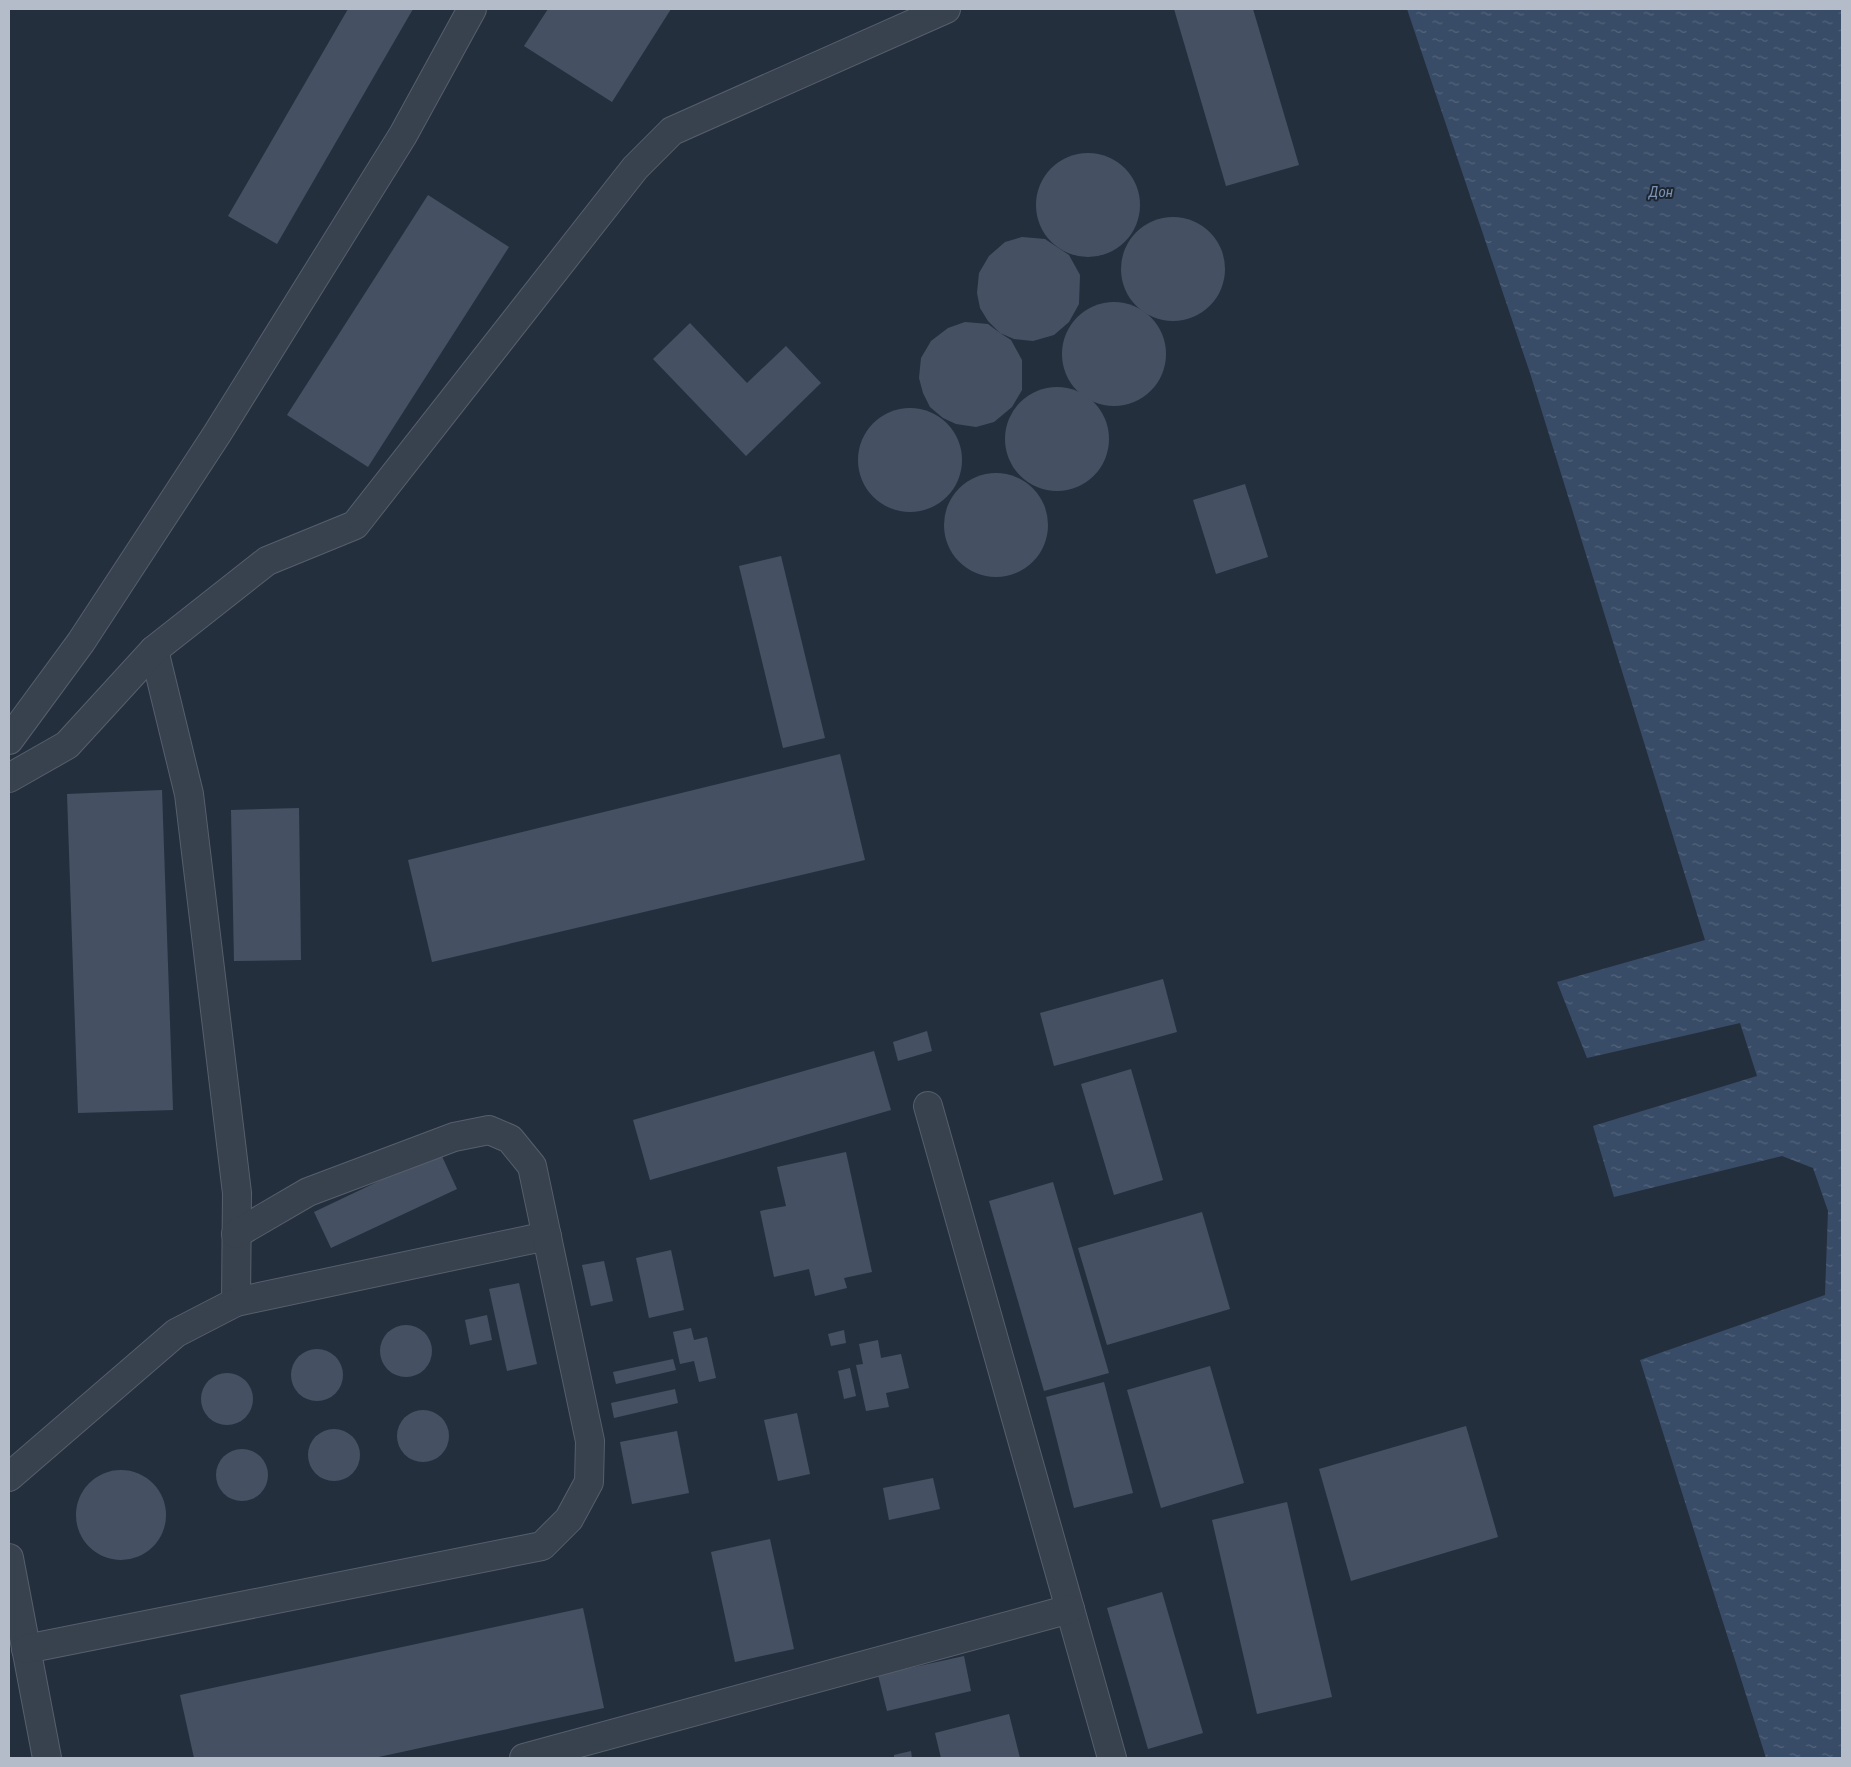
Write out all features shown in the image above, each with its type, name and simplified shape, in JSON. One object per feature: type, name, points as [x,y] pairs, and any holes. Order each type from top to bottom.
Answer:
[{"type":"lane","points":[[9,740],[81,642],[217,434],[403,135],[472,9]]},
{"type":"lane","points":[[9,778],[66,746],[154,650],[267,561],[355,525],[635,168],[672,131],[946,9]]},
{"type":"lane","points":[[154,650],[189,794],[237,1193],[236,1302]]},
{"type":"lane","points":[[928,1106],[1112,1758]]},
{"type":"lane","points":[[26,1649],[542,1546],[569,1519],[590,1482],[590,1441],[532,1166],[510,1139],[489,1130],[454,1137],[308,1192],[236,1234]]},
{"type":"lane","points":[[9,1477],[176,1333],[236,1302],[547,1236]]},
{"type":"lane","points":[[9,1558],[47,1758]]},
{"type":"lane","points":[[524,1758],[1070,1609]]},
{"type":"water","name":"Дон","points":[[1407,9],[1842,9],[1842,1758],[1766,1758],[1640,1360],[1825,1295],[1828,1211],[1813,1168],[1782,1156],[1614,1197],[1593,1126],[1757,1076],[1740,1023],[1587,1058],[1557,982],[1705,940],[1530,373]]},
{"type":"building","points":[[348,9],[413,9],[277,244],[228,216]]},
{"type":"building","points":[[548,9],[671,9],[612,102],[524,46]]},
{"type":"building","points":[[1174,9],[1253,9],[1299,165],[1226,186]]},
{"type":"building","points":[[1088,153],[1108,157],[1117,162],[1131,176],[1136,185],[1140,205],[1136,225],[1131,234],[1117,248],[1108,253],[1088,257],[1068,253],[1059,248],[1045,234],[1040,225],[1036,205],[1040,185],[1045,176],[1059,162],[1068,157]]},
{"type":"building","points":[[428,195],[509,247],[368,467],[287,415]]},
{"type":"building","points":[[1173,217],[1193,221],[1210,232],[1221,249],[1225,269],[1221,289],[1210,306],[1193,317],[1173,321],[1153,317],[1136,306],[1125,289],[1121,269],[1125,249],[1136,232],[1153,221]]},
{"type":"building","points":[[1022,237],[1045,239],[1069,255],[1080,275],[1079,304],[1069,322],[1054,335],[1033,341],[1014,339],[1000,333],[988,321],[980,308],[977,293],[979,273],[989,256],[1005,242]]},
{"type":"building","points":[[1114,302],[1134,306],[1151,317],[1162,334],[1166,354],[1162,374],[1151,391],[1134,402],[1114,406],[1094,402],[1077,391],[1066,374],[1062,354],[1066,334],[1077,317],[1094,306]]},
{"type":"building","points":[[965,322],[988,324],[1011,340],[1022,360],[1022,390],[1012,407],[994,422],[976,427],[956,424],[943,418],[930,407],[923,393],[919,378],[921,358],[931,341],[948,328]]},
{"type":"building","points":[[690,323],[747,383],[786,346],[821,383],[746,456],[653,359]]},
{"type":"building","points":[[1057,387],[1077,391],[1086,396],[1100,410],[1105,419],[1109,439],[1105,459],[1100,468],[1086,482],[1077,487],[1057,491],[1037,487],[1028,482],[1014,468],[1009,459],[1005,439],[1009,419],[1014,410],[1028,396],[1037,391]]},
{"type":"building","points":[[910,408],[930,412],[939,417],[953,431],[958,440],[962,460],[958,480],[953,489],[939,503],[930,508],[910,512],[890,508],[881,503],[867,489],[862,480],[858,460],[862,440],[867,431],[881,417],[890,412]]},
{"type":"building","points":[[996,473],[1016,477],[1033,488],[1044,505],[1048,525],[1044,545],[1033,562],[1016,573],[996,577],[976,573],[959,562],[948,545],[944,525],[948,505],[959,488],[976,477]]},
{"type":"building","points":[[1245,484],[1268,557],[1216,574],[1193,500]]},
{"type":"building","points":[[781,556],[825,738],[783,748],[739,566]]},
{"type":"building","points":[[840,754],[865,860],[432,962],[408,860]]},
{"type":"building","points":[[162,790],[173,1110],[78,1113],[67,794]]},
{"type":"building","points":[[299,808],[301,960],[234,961],[231,810]]},
{"type":"building","points":[[1163,979],[1177,1032],[1054,1066],[1040,1013]]},
{"type":"building","points":[[927,1031],[932,1051],[898,1061],[893,1042]]},
{"type":"building","points":[[874,1051],[891,1110],[650,1180],[633,1120]]},
{"type":"building","points":[[1131,1069],[1163,1180],[1114,1195],[1081,1084]]},
{"type":"building","points":[[440,1152],[457,1189],[331,1248],[314,1212]]},
{"type":"building","points":[[846,1152],[872,1272],[844,1278],[847,1288],[815,1296],[809,1269],[774,1277],[760,1211],[786,1206],[777,1167]]},
{"type":"building","points":[[1053,1182],[1109,1373],[1044,1391],[989,1201]]},
{"type":"building","points":[[1202,1212],[1230,1309],[1107,1345],[1078,1248]]},
{"type":"building","points":[[671,1250],[684,1310],[649,1318],[636,1258]]},
{"type":"building","points":[[604,1261],[613,1301],[591,1306],[582,1265]]},
{"type":"building","points":[[519,1283],[537,1364],[507,1371],[489,1289]]},
{"type":"building","points":[[487,1315],[492,1340],[470,1345],[465,1320]]},
{"type":"building","points":[[406,1325],[416,1327],[424,1333],[430,1341],[432,1351],[430,1361],[424,1369],[416,1375],[406,1377],[396,1375],[388,1369],[382,1361],[380,1351],[382,1341],[388,1333],[396,1327]]},
{"type":"building","points":[[691,1328],[694,1340],[707,1337],[716,1378],[699,1382],[694,1361],[680,1364],[673,1332]]},
{"type":"building","points":[[844,1330],[846,1343],[831,1346],[828,1334]]},
{"type":"building","points":[[878,1340],[881,1358],[901,1354],[909,1388],[886,1393],[889,1407],[866,1411],[856,1365],[863,1364],[859,1344]]},
{"type":"building","points":[[317,1349],[327,1351],[335,1357],[341,1365],[343,1375],[341,1385],[335,1393],[327,1399],[317,1401],[307,1399],[299,1393],[293,1385],[291,1375],[293,1365],[299,1357],[307,1351]]},
{"type":"building","points":[[673,1359],[676,1370],[616,1384],[613,1372]]},
{"type":"building","points":[[1210,1366],[1244,1483],[1161,1508],[1127,1390]]},
{"type":"building","points":[[850,1368],[856,1396],[844,1399],[838,1371]]},
{"type":"building","points":[[227,1373],[237,1375],[245,1381],[251,1389],[253,1399],[251,1409],[245,1417],[237,1423],[227,1425],[217,1423],[209,1417],[203,1409],[201,1399],[203,1389],[209,1381],[217,1375]]},
{"type":"building","points":[[1104,1382],[1133,1493],[1074,1508],[1046,1397]]},
{"type":"building","points":[[675,1389],[678,1403],[614,1418],[611,1403]]},
{"type":"building","points":[[423,1410],[433,1412],[441,1418],[447,1426],[449,1436],[447,1446],[441,1454],[433,1460],[423,1462],[413,1460],[405,1454],[399,1446],[397,1436],[399,1426],[405,1418],[413,1412]]},
{"type":"building","points":[[797,1413],[810,1474],[778,1481],[764,1420]]},
{"type":"building","points":[[1466,1426],[1498,1537],[1351,1581],[1319,1469]]},
{"type":"building","points":[[334,1429],[344,1431],[352,1437],[358,1445],[360,1455],[358,1465],[352,1473],[344,1479],[334,1481],[324,1479],[316,1473],[310,1465],[308,1455],[310,1445],[316,1437],[324,1431]]},
{"type":"building","points":[[677,1431],[689,1493],[632,1504],[620,1442]]},
{"type":"building","points":[[242,1449],[252,1451],[260,1457],[266,1465],[268,1475],[266,1485],[260,1493],[252,1499],[242,1501],[232,1499],[224,1493],[218,1485],[216,1475],[218,1465],[224,1457],[232,1451]]},
{"type":"building","points":[[121,1470],[138,1473],[153,1483],[163,1498],[166,1515],[163,1532],[153,1547],[138,1557],[121,1560],[104,1557],[89,1547],[79,1532],[76,1515],[79,1498],[89,1483],[104,1473]]},
{"type":"building","points":[[933,1478],[940,1509],[889,1520],[883,1488]]},
{"type":"building","points":[[1287,1502],[1332,1697],[1257,1714],[1212,1520]]},
{"type":"building","points":[[770,1539],[794,1649],[735,1662],[711,1552]]},
{"type":"building","points":[[1162,1592],[1203,1733],[1148,1749],[1107,1608]]},
{"type":"building","points":[[583,1608],[604,1708],[374,1758],[194,1758],[180,1695]]},
{"type":"building","points":[[964,1656],[971,1691],[887,1711],[878,1675]]},
{"type":"building","points":[[1009,1714],[1020,1758],[941,1758],[935,1733]]},
{"type":"building","points":[[911,1751],[912,1758],[894,1758],[894,1755]]}]
